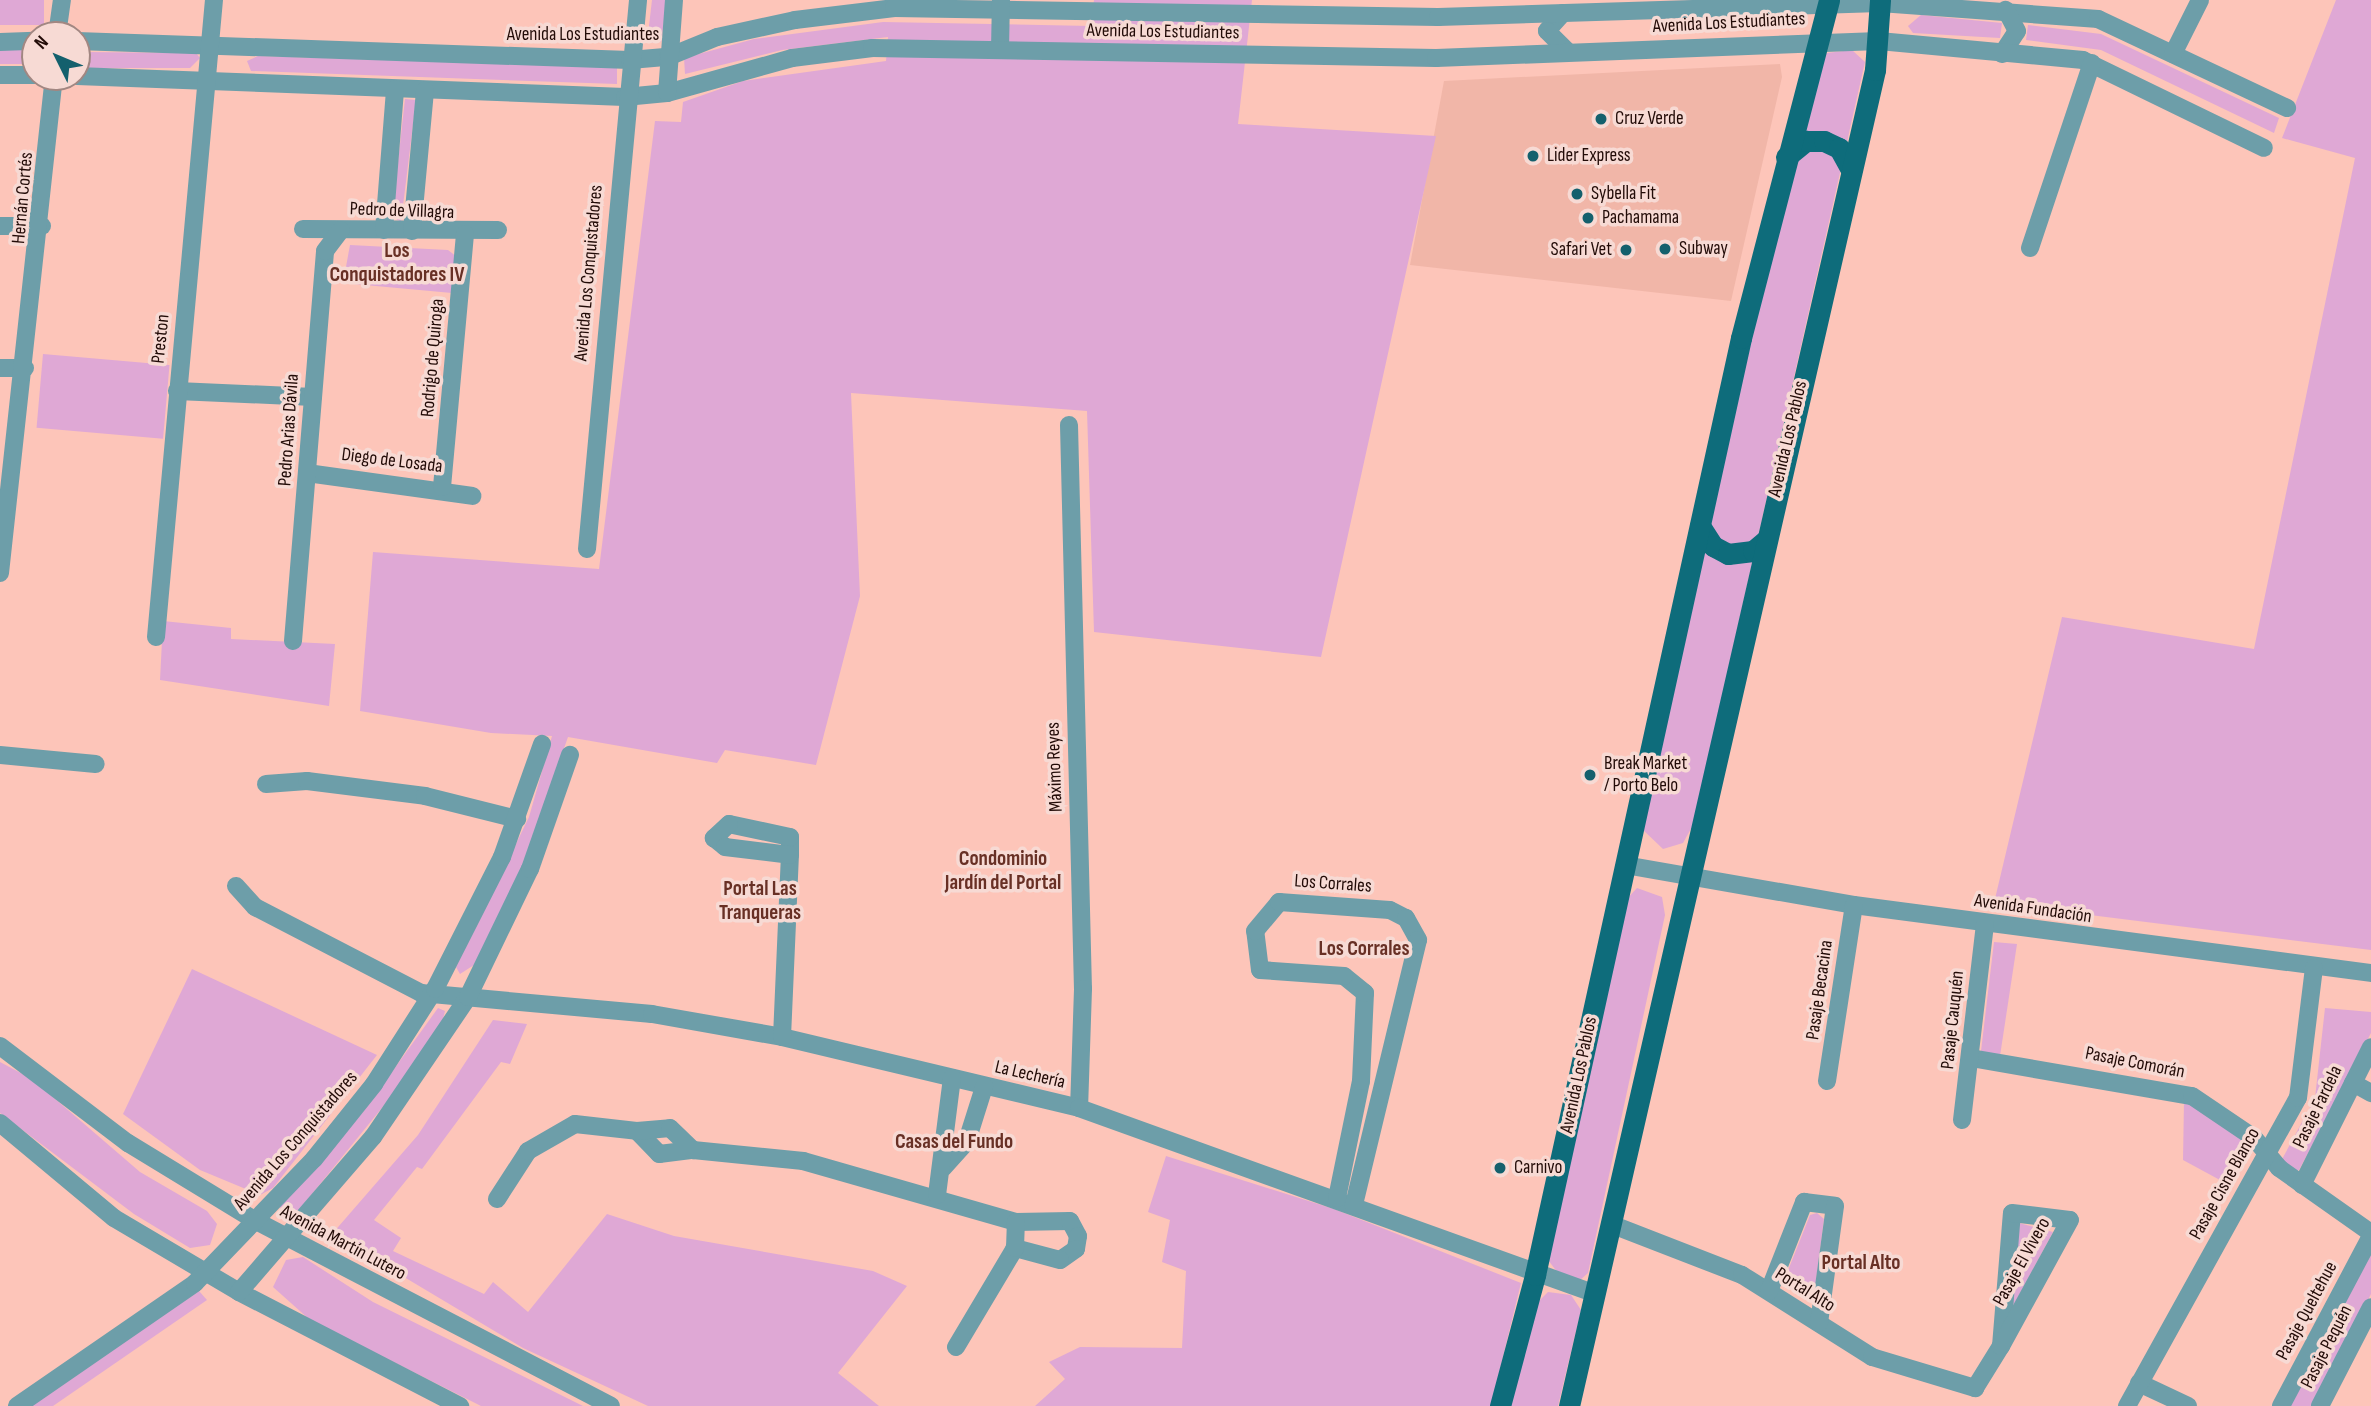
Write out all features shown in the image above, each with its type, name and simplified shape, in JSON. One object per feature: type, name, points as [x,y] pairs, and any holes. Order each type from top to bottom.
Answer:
[{"type":"main road","name":"Avenida Los Pablos","points":[[1569,1406],[1613,1225],[1851,170],[1879,41],[1880,1]]},
{"type":"main road","name":"Avenida Los Pablos","points":[[1500,1406],[1535,1275],[1700,526],[1786,157],[1815,40],[1828,2]]},
{"type":"main road","points":[[1786,157],[1806,141],[1824,141],[1839,148],[1851,170]]},
{"type":"main road","points":[[1700,526],[1713,546],[1728,554],[1753,551],[1766,540]]},
{"type":"street","points":[[59,21],[62,0]]},
{"type":"street","name":"Preston","points":[[156,636],[214,0]]},
{"type":"street","name":"Avenida Los Conquistadores","points":[[587,549],[625,97],[638,0]]},
{"type":"street","points":[[667,93],[674,0]]},
{"type":"street","points":[[2173,54],[2200,0]]},
{"type":"street","name":"Avenida Los Estudiantes","points":[[91,42],[631,60],[668,57],[716,37],[840,12],[1001,5],[1563,13],[1880,1],[2006,10],[2051,6],[2098,19],[2287,108]]},
{"type":"street","points":[[1000,50],[1001,5]]},
{"type":"street","points":[[2002,54],[2017,31],[2006,10]]},
{"type":"street","points":[[1563,13],[1547,31],[1567,52]]},
{"type":"street","name":"Avenida Los Estudiantes","points":[[91,77],[625,97],[667,93],[792,58],[872,48],[1436,58],[1815,40],[1879,41],[2092,64],[2264,148]]},
{"type":"street","points":[[0,41],[21,41]]},
{"type":"street","points":[[2030,248],[2092,64]]},
{"type":"street","points":[[0,75],[21,75]]},
{"type":"street","points":[[384,230],[395,89]]},
{"type":"street","name":"Hernán Cortés","points":[[0,573],[42,226],[53,91]]},
{"type":"street","points":[[412,231],[425,91]]},
{"type":"street","points":[[0,226],[42,226]]},
{"type":"street","name":"Pedro de Villagra","points":[[303,229],[465,234],[498,230]]},
{"type":"street","name":"Pedro Arias Dávila","points":[[293,641],[326,246],[341,230]]},
{"type":"street","name":"Rodrigo de Quiroga","points":[[442,487],[465,234]]},
{"type":"street","points":[[0,368],[25,368]]},
{"type":"street","points":[[177,391],[313,397]]},
{"type":"street","name":"Máximo Reyes","points":[[1069,425],[1083,989],[1079,1108]]},
{"type":"street","name":"Diego de Losada","points":[[307,473],[442,487],[472,496]]},
{"type":"street","name":"Avenida Los Conquistadores","points":[[17,1406],[205,1272],[256,1221],[373,1084],[431,996],[517,819],[542,744]]},
{"type":"street","points":[[0,755],[96,764]]},
{"type":"street","points":[[239,1292],[290,1239],[382,1126],[468,997],[530,869],[570,755]]},
{"type":"street","points":[[267,784],[307,781],[425,796],[517,819]]},
{"type":"street","points":[[782,1037],[790,855]]},
{"type":"street","points":[[1625,865],[1690,877]]},
{"type":"street","name":"Avenida Fundación","points":[[1690,877],[1985,924],[2314,968],[2371,973]]},
{"type":"street","points":[[236,886],[255,906],[431,996]]},
{"type":"street","name":"Los Corrales","points":[[1337,1198],[1363,1041],[1365,993],[1357,983],[1344,976],[1260,971],[1255,931],[1271,907],[1279,902],[1381,909],[1406,918],[1419,948],[1354,1205]]},
{"type":"street","name":"Pasaje Becacina","points":[[1827,1082],[1854,905]]},
{"type":"street","name":"Pasaje Cauquén","points":[[1962,1120],[1985,924]]},
{"type":"street","name":"Pasaje Cisne Blanco","points":[[2127,1406],[2298,1098],[2314,968]]},
{"type":"street","name":"La Lechería","points":[[431,996],[652,1014],[782,1037],[1079,1108],[1337,1198],[1535,1275],[1596,1294]]},
{"type":"street","points":[[1363,1041],[1394,1042]]},
{"type":"street","name":"Avenida Martín Lutero","points":[[0,1046],[128,1143],[256,1221],[611,1406]]},
{"type":"street","name":"Pasaje Fardela","points":[[2302,1185],[2371,1047]]},
{"type":"street","name":"Pasaje Comorán","points":[[1971,1058],[2192,1096],[2254,1138],[2266,1154],[2302,1185],[2371,1235]]},
{"type":"street","points":[[937,1195],[943,1168],[952,1078]]},
{"type":"street","points":[[2353,1083],[2371,1093]]},
{"type":"street","points":[[943,1168],[967,1141],[984,1087]]},
{"type":"street","points":[[0,1123],[80,1195],[205,1272],[460,1406]]},
{"type":"street","points":[[497,1199],[514,1167],[543,1137],[585,1123],[637,1131],[670,1128],[693,1150]]},
{"type":"street","points":[[637,1131],[659,1154],[693,1150],[803,1161],[937,1195],[1016,1222],[1070,1221],[1078,1236],[1076,1249],[1060,1260],[1015,1248]]},
{"type":"street","points":[[1769,1291],[1804,1202],[1835,1206],[1819,1323]]},
{"type":"street","name":"Pasaje El Vivero","points":[[1975,1388],[2001,1346],[2070,1220],[2012,1213],[2001,1346]]},
{"type":"street","points":[[956,1347],[1015,1248],[1016,1222]]},
{"type":"street","name":"Portal Alto","points":[[1613,1225],[1769,1291],[1872,1357],[1975,1388]]},
{"type":"street","name":"Pasaje Queltehue","points":[[2281,1406],[2371,1235]]},
{"type":"street","name":"Pasaje Pequén","points":[[2320,1406],[2371,1307]]},
{"type":"street","points":[[2138,1384],[2188,1406]]},
{"type":"shaded area","points":[[0,0],[44,0],[44,21],[0,25]]},
{"type":"shaded area","points":[[652,0],[667,0],[661,42],[647,43]]},
{"type":"shaded area","points":[[1094,0],[1252,0],[1238,124],[1436,136],[1321,657],[1094,632],[1087,411],[851,393],[860,596],[816,765],[725,750],[717,763],[568,737],[519,877],[474,965],[460,974],[456,967],[529,817],[552,736],[491,733],[360,711],[373,552],[599,569],[655,121],[681,122],[683,102],[743,81],[886,61],[888,37],[782,50],[685,74],[684,58],[754,39],[883,22],[1091,26]]},
{"type":"shaded area","points":[[2336,0],[2371,0],[2371,950],[1994,903],[2062,617],[2254,649],[2355,158],[2282,138]]},
{"type":"shaded area","points":[[1921,15],[2002,23],[2000,38],[1913,33],[1908,26]]},
{"type":"shaded area","points":[[2028,25],[2101,34],[2279,118],[2274,133],[2101,50],[2026,40]]},
{"type":"shaded area","points":[[0,49],[21,49],[21,64],[0,64]]},
{"type":"shaded area","points":[[1852,50],[1865,62],[1693,825],[1683,843],[1663,849],[1641,828],[1809,77],[1827,53]]},
{"type":"shaded area","points":[[91,52],[196,53],[200,58],[190,68],[91,68]]},
{"type":"shaded area","points":[[258,56],[617,67],[617,84],[251,71],[247,61]]},
{"type":"shaded area","points":[[1780,64],[1782,77],[1731,301],[1410,265],[1444,81]]},
{"type":"shaded area","points":[[405,99],[416,100],[401,222],[392,216]]},
{"type":"shaded area","name":"Los Conquistadores IV","points":[[350,245],[448,250],[457,257],[452,293],[343,283]]},
{"type":"shaded area","points":[[43,354],[170,365],[163,439],[37,428]]},
{"type":"shaded area","points":[[163,621],[231,628],[231,639],[335,644],[329,706],[160,680]]},
{"type":"shaded area","points":[[1637,888],[1662,897],[1665,915],[1588,1273],[1579,1281],[1558,1273],[1548,1260],[1625,901]]},
{"type":"shaded area","points":[[1994,942],[2017,944],[2000,1056],[1981,1051]]},
{"type":"shaded area","points":[[192,969],[377,1055],[273,1188],[260,1195],[200,1170],[123,1114]]},
{"type":"shaded area","points":[[438,1008],[445,1011],[443,1019],[403,1082],[290,1221],[283,1221],[280,1206],[363,1112]]},
{"type":"shaded area","points":[[2325,1008],[2371,1012],[2371,1033],[2299,1170],[2291,1172],[2280,1163],[2315,1098]]},
{"type":"shaded area","points":[[493,1020],[527,1024],[510,1064],[501,1062],[422,1169],[417,1167],[374,1220],[401,1238],[393,1251],[484,1294],[493,1282],[528,1312],[607,1214],[674,1236],[873,1271],[907,1286],[838,1373],[879,1406],[648,1406],[523,1348],[332,1234],[418,1135]]},
{"type":"shaded area","points":[[0,1062],[32,1079],[140,1172],[207,1211],[217,1224],[210,1245],[190,1248],[134,1214],[0,1113]]},
{"type":"shaded area","points":[[2184,1101],[2252,1145],[2231,1186],[2183,1160]]},
{"type":"shaded area","points":[[1166,1156],[1334,1209],[1521,1283],[1491,1406],[1035,1406],[1065,1379],[1049,1362],[1080,1347],[1182,1348],[1186,1271],[1162,1262],[1170,1220],[1148,1212]]},
{"type":"shaded area","points":[[1817,1213],[1824,1219],[1813,1303],[1783,1283],[1810,1215]]},
{"type":"shaded area","points":[[2019,1223],[2053,1232],[2008,1316]]},
{"type":"shaded area","points":[[2371,1250],[2371,1294],[2314,1406],[2288,1406]]},
{"type":"shaded area","points":[[303,1257],[373,1302],[583,1406],[481,1406],[310,1320],[273,1287],[286,1260]]},
{"type":"shaded area","points":[[199,1291],[207,1300],[53,1406],[24,1406]]},
{"type":"shaded area","points":[[1548,1292],[1571,1295],[1581,1310],[1558,1406],[1510,1406],[1538,1302]]},
{"type":"place","name":"Cruz Verde","points":[[1601,119]]},
{"type":"place","name":"Lider Express","points":[[1533,156]]},
{"type":"place","name":"Sybella Fit","points":[[1577,194]]},
{"type":"place","name":"Pachamama","points":[[1588,218]]},
{"type":"place","name":"Subway","points":[[1665,249]]},
{"type":"place","name":"Safari Vet","points":[[1626,250]]},
{"type":"place","name":"Break Market / Porto Belo","points":[[1590,775]]},
{"type":"place","name":"Carnivo","points":[[1500,1168]]},
{"type":"district","name":"Los Conquistadores IV","points":[[397,263]]},
{"type":"district","name":"Condominio Jardín del Portal","points":[[1003,871]]},
{"type":"district","name":"Portal Las Tranqueras","points":[[760,901]]},
{"type":"district","name":"Los Corrales","points":[[1364,949]]},
{"type":"district","name":"Casas del Fundo","points":[[954,1142]]},
{"type":"district","name":"Portal Alto","points":[[1861,1263]]}]
